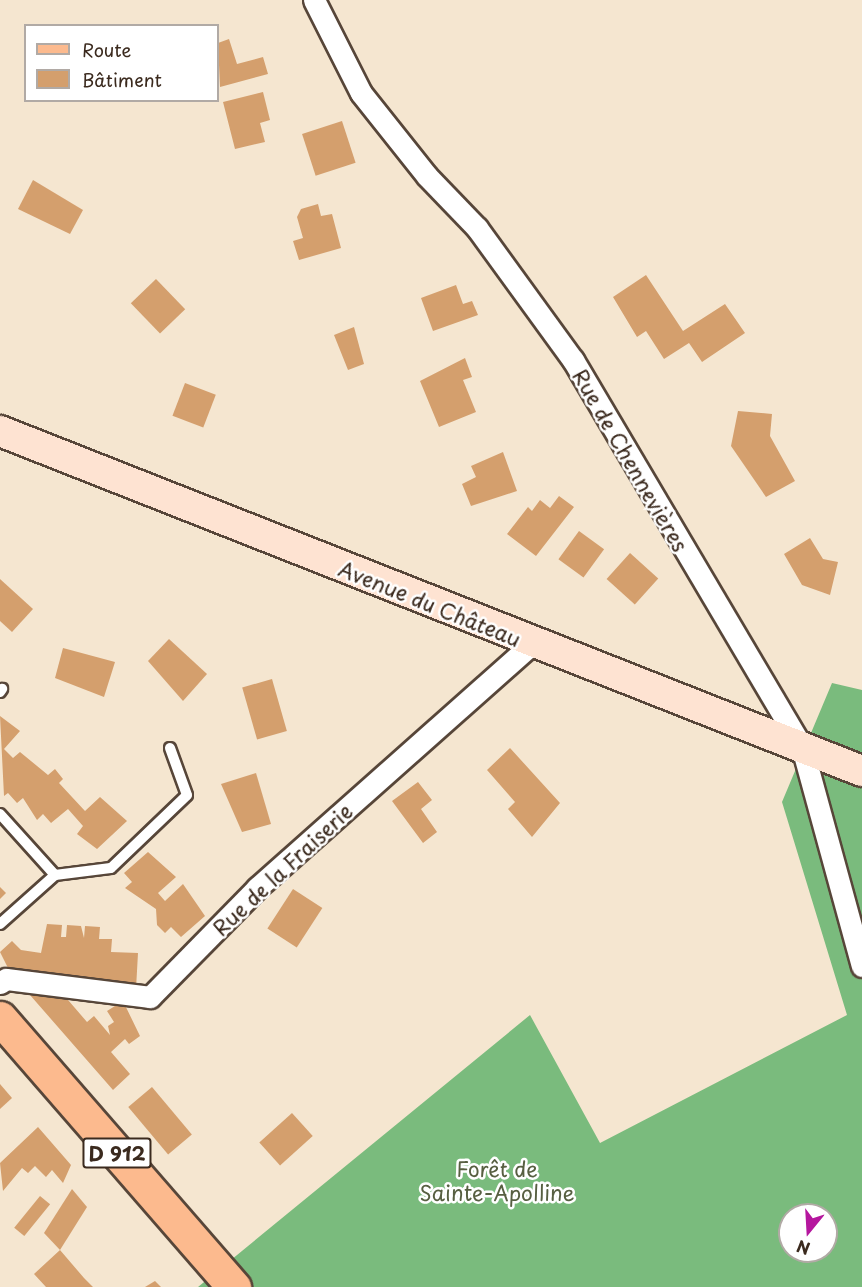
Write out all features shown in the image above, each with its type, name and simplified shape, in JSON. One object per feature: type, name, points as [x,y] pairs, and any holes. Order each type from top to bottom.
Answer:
[{"type":"main road","name":"Avenue du Château","points":[[0,431],[532,644],[862,771]]},
{"type":"main road","name":"D 912","points":[[0,1018],[234,1287]]},
{"type":"street","name":"Rue de Chennevières","points":[[314,0],[361,93],[427,176],[477,228],[573,360],[802,747],[862,966]]},
{"type":"street","name":"Rue de la Fraiserie","points":[[0,983],[6,979],[150,997],[257,888],[532,644]]},
{"type":"lane","points":[[0,924],[55,875],[111,868],[187,795],[170,748]]},
{"type":"lane","points":[[0,814],[55,875]]},
{"type":"green space","name":"Forêt de Sainte-Apolline","points":[[832,683],[862,690],[862,1287],[198,1287],[530,1015],[600,1143],[847,1015],[782,802]]},
{"type":"building","points":[[229,39],[237,64],[263,57],[268,74],[220,87],[219,43]]},
{"type":"building","points":[[263,92],[270,120],[260,123],[265,142],[235,149],[223,102]]},
{"type":"building","points":[[342,121],[356,163],[316,176],[302,134]]},
{"type":"building","points":[[33,180],[83,210],[70,234],[18,209]]},
{"type":"building","points":[[318,204],[321,216],[332,214],[341,248],[299,260],[293,241],[303,238],[297,217],[301,209]]},
{"type":"building","points":[[646,275],[683,331],[725,304],[745,333],[702,362],[689,343],[664,359],[646,331],[637,337],[613,297]]},
{"type":"building","points":[[156,279],[185,309],[160,334],[131,303]]},
{"type":"building","points":[[456,285],[463,304],[472,301],[478,315],[433,331],[421,298]]},
{"type":"building","points":[[354,327],[364,364],[348,370],[334,335]]},
{"type":"building","points":[[465,358],[472,377],[463,380],[476,412],[439,427],[420,381]]},
{"type":"building","points":[[185,383],[216,395],[203,428],[172,416]]},
{"type":"building","points":[[738,411],[772,414],[770,436],[795,481],[766,497],[731,446]]},
{"type":"building","points":[[503,452],[517,491],[471,506],[462,484],[476,477],[471,466]]},
{"type":"building","points":[[559,496],[574,507],[536,556],[507,534],[528,507],[532,511],[540,500],[550,508]]},
{"type":"building","points":[[579,531],[604,549],[584,578],[558,559]]},
{"type":"building","points":[[810,538],[823,559],[838,562],[830,595],[802,585],[784,554]]},
{"type":"building","points":[[630,553],[658,578],[635,604],[607,579]]},
{"type":"building","points":[[0,579],[33,609],[12,632],[0,621]]},
{"type":"building","points":[[169,639],[207,674],[183,701],[148,661]]},
{"type":"building","points":[[63,648],[115,662],[104,697],[55,678]]},
{"type":"building","points":[[272,679],[287,731],[257,739],[242,688]]},
{"type":"building","points":[[0,716],[20,731],[4,749],[13,758],[20,752],[48,775],[55,769],[63,779],[59,783],[85,811],[100,797],[127,821],[97,849],[77,834],[83,826],[68,809],[51,823],[43,814],[37,820],[23,798],[17,803],[8,793],[4,796]]},
{"type":"building","points":[[510,748],[560,803],[532,837],[508,809],[515,802],[487,770]]},
{"type":"building","points":[[256,773],[271,824],[242,832],[221,784]]},
{"type":"building","points":[[418,782],[432,800],[421,809],[437,832],[423,843],[392,801]]},
{"type":"building","points":[[148,852],[176,877],[158,893],[165,901],[183,884],[205,916],[181,937],[171,927],[165,933],[157,925],[156,909],[125,888],[132,882],[124,873]]},
{"type":"building","points":[[0,887],[6,893],[0,899]]},
{"type":"building","points":[[293,889],[322,908],[297,947],[267,928]]},
{"type":"building","points":[[47,924],[62,925],[61,937],[66,937],[67,925],[81,926],[84,938],[85,926],[100,927],[99,939],[112,939],[111,952],[138,953],[136,989],[10,972],[0,952],[12,941],[21,950],[41,953]]},
{"type":"building","points":[[35,989],[62,993],[87,1022],[94,1016],[110,1035],[108,1026],[114,1022],[107,1011],[123,1001],[140,1036],[129,1044],[125,1039],[111,1052],[130,1074],[113,1090],[30,995]]},
{"type":"building","points":[[0,1084],[12,1098],[0,1109]]},
{"type":"building","points":[[152,1087],[192,1134],[168,1154],[128,1107]]},
{"type":"building","points":[[292,1113],[313,1136],[280,1165],[259,1142]]},
{"type":"building","points":[[38,1127],[71,1165],[63,1183],[52,1170],[46,1177],[35,1166],[28,1173],[22,1168],[3,1191],[0,1163]]},
{"type":"building","points":[[72,1189],[87,1207],[60,1250],[44,1233]]},
{"type":"building","points":[[40,1196],[50,1204],[24,1236],[14,1228]]},
{"type":"building","points":[[60,1250],[93,1287],[46,1287],[34,1274]]},
{"type":"building","points":[[155,1281],[161,1287],[145,1287]]}]
